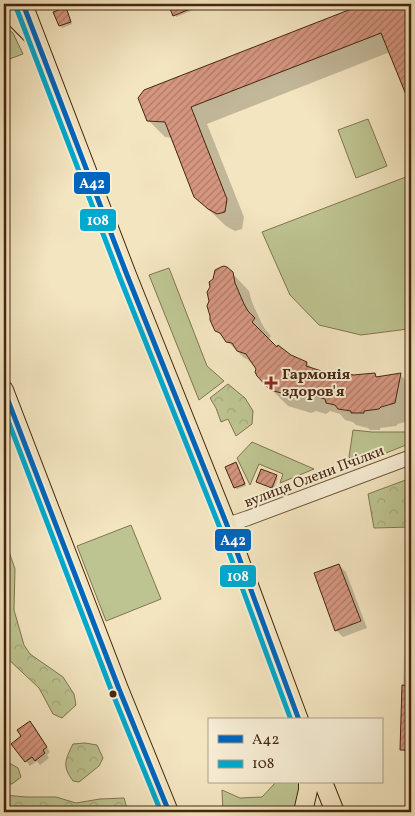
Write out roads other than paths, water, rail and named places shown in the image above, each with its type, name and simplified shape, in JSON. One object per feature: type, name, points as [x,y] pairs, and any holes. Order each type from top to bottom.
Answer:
[{"type":"main road","points":[[24,4],[127,275],[227,524],[298,718]]},
{"type":"main road","points":[[4,10],[15,18],[37,41]]},
{"type":"main road","points":[[4,390],[169,812]]},
{"type":"main road","points":[[155,778],[178,812]]},
{"type":"main road","points":[[303,812],[308,784]]},
{"type":"main road","points":[[324,784],[335,812]]},
{"type":"street","name":"вулиця Олени Пчілки","points":[[227,524],[265,512],[411,457]]},
{"type":"place","name":"Гармонія здоров'я","points":[[271,383]]}]
